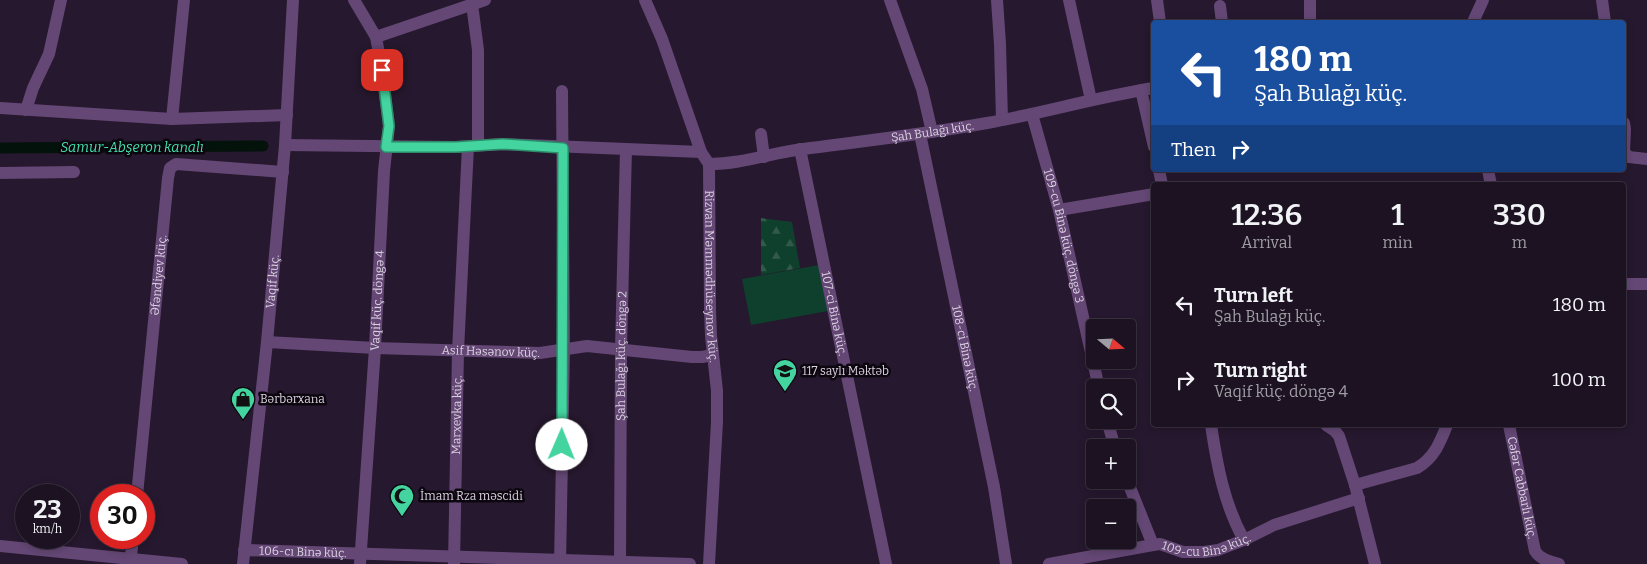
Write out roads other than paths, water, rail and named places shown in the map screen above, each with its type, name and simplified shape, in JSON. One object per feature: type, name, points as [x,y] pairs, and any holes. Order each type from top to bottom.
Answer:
[{"type":"street","points":[[26,110],[33,88],[49,54],[61,0]]},
{"type":"street","points":[[172,119],[184,0]]},
{"type":"street","name":"Vaqif küç.","points":[[243,564],[283,172],[293,0]]},
{"type":"street","points":[[354,0],[376,37],[485,0]]},
{"type":"street","points":[[645,0],[662,39],[701,152],[709,164]]},
{"type":"street","name":"108-ci Binə küç.","points":[[890,0],[922,89],[926,133],[994,487],[1006,564]]},
{"type":"street","points":[[997,0],[1002,120]]},
{"type":"street","points":[[1069,0],[1091,100]]},
{"type":"street","points":[[1157,0],[1160,20]]},
{"type":"street","points":[[1310,0],[1310,20]]},
{"type":"street","points":[[1602,0],[1605,20]]},
{"type":"street","points":[[1474,20],[1481,1]]},
{"type":"street","name":"Marxevka küç.","points":[[454,560],[458,351],[478,50],[472,4]]},
{"type":"street","points":[[1220,6],[1222,20]]},
{"type":"street","name":"Vaqif küç. döngə 4","points":[[360,558],[375,348],[384,171],[389,126],[376,37]]},
{"type":"street","points":[[1147,89],[1151,122]]},
{"type":"street","name":"Şah Bulağı küç.","points":[[709,164],[729,164],[800,149],[926,133],[1002,120],[1147,89]]},
{"type":"street","points":[[560,562],[564,350],[562,91]]},
{"type":"street","points":[[0,108],[172,119],[287,115]]},
{"type":"street","name":"109-cu Binə küç. döngə 3","points":[[1032,114],[1059,210],[1097,379]]},
{"type":"street","points":[[761,134],[764,157]]},
{"type":"street","points":[[285,145],[386,147],[503,144],[563,148],[701,152]]},
{"type":"street","name":"107-ci Binə küç.","points":[[800,149],[886,564]]},
{"type":"street","name":"Şah Bulağı küç. döngə 2","points":[[620,562],[621,348],[626,150]]},
{"type":"street","points":[[1626,153],[1629,157],[1647,159]]},
{"type":"street","name":"Əfəndiyev küç.","points":[[138,484],[170,168],[176,164],[283,172]]},
{"type":"street","name":"Rizvan Məmmədhüseynov küç.","points":[[708,564],[717,422],[716,375],[710,310],[709,164]]},
{"type":"street","points":[[0,174],[74,172]]},
{"type":"street","points":[[1059,210],[1151,195]]},
{"type":"street","points":[[1626,284],[1647,284]]},
{"type":"street","name":"Asif Həsənov küç.","points":[[267,342],[375,348],[540,353],[587,346],[621,348],[692,357],[713,355]]},
{"type":"street","points":[[1211,427],[1223,487],[1235,524],[1244,540]]},
{"type":"street","points":[[1330,427],[1335,430],[1338,436],[1355,485],[1375,564]]},
{"type":"street","points":[[1355,485],[1417,468],[1425,463],[1438,448],[1446,427]]},
{"type":"street","name":"Cəfər Cabbarlı küç.","points":[[1509,427],[1535,551],[1544,560],[1559,564]]},
{"type":"street","points":[[1131,489],[1153,545]]},
{"type":"street","name":"109-cu Binə küç.","points":[[1049,564],[1160,544],[1183,552],[1218,550],[1274,525],[1359,498]]},
{"type":"street","points":[[0,546],[131,561],[182,564]]},
{"type":"street","name":"106-cı Binə küç.","points":[[244,550],[360,558],[690,564]]},
{"type":"waterway","name":"Samur-Abşeron kanalı","points":[[0,148],[263,146]]},
{"type":"place","name":"117 saylı Məktəb","points":[[785,392]]},
{"type":"place","name":"Bərbərxana","points":[[243,420]]},
{"type":"place","name":"İmam Rza məscidi","points":[[402,517]]}]
